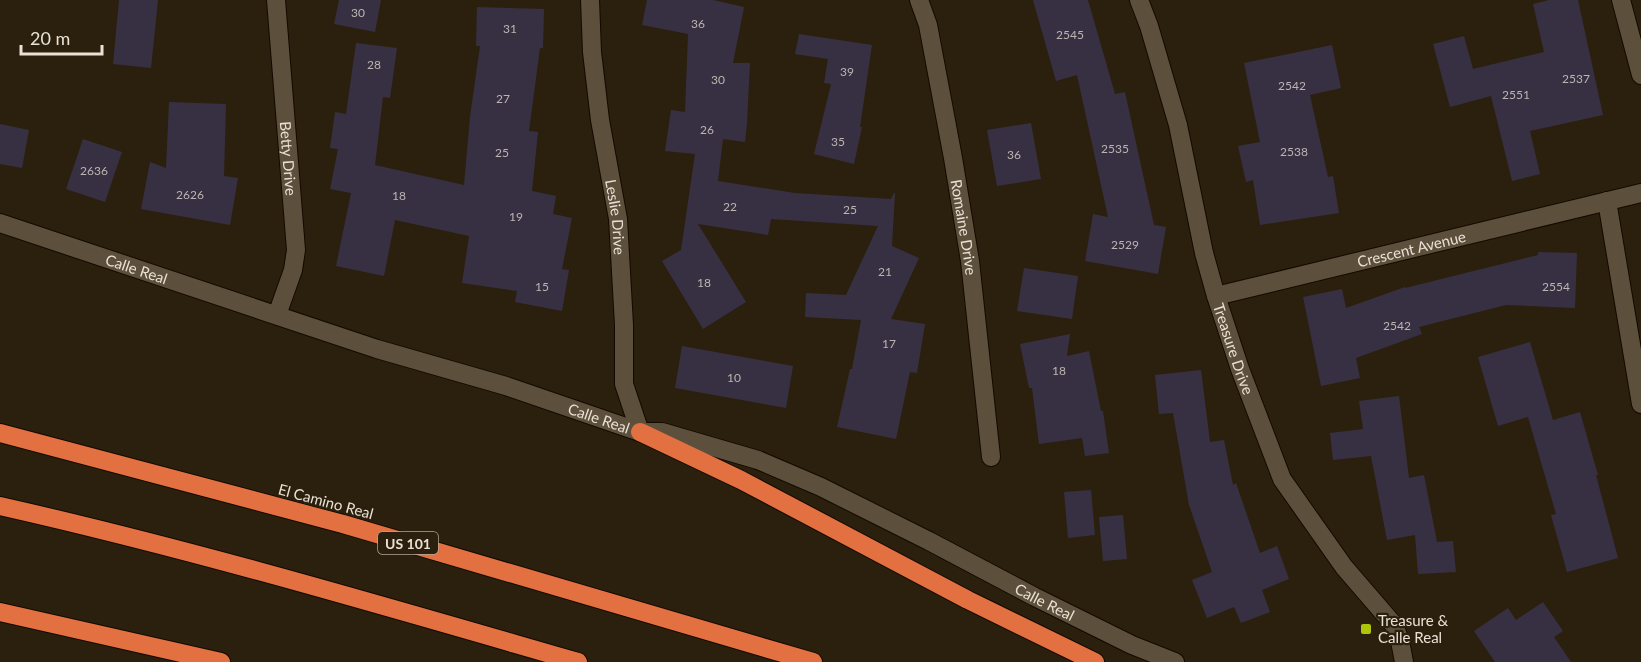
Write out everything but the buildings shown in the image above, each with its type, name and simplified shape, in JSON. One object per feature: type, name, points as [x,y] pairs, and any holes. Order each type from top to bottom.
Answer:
[{"type":"highway","points":[[640,432],[741,480],[968,600],[1095,662]]},
{"type":"highway","name":"El Camino Real","points":[[0,433],[343,524],[813,662]]},
{"type":"highway","points":[[0,506],[357,598],[578,662]]},
{"type":"highway","points":[[0,612],[221,662]]},
{"type":"street","name":"Betty Drive","points":[[276,0],[296,250],[293,270],[277,315]]},
{"type":"street","name":"Leslie Drive","points":[[590,0],[592,52],[600,120],[618,219],[624,325],[624,384],[640,432]]},
{"type":"street","name":"Romaine Drive","points":[[919,0],[928,25],[970,261],[991,457]]},
{"type":"street","name":"Treasure Drive","points":[[1139,0],[1178,124],[1204,253],[1216,296],[1240,369],[1282,479],[1344,567],[1394,625],[1404,662]]},
{"type":"street","points":[[1622,0],[1641,75]]},
{"type":"street","name":"Crescent Avenue","points":[[1216,296],[1641,193]]},
{"type":"street","points":[[1607,201],[1641,404]]},
{"type":"street","name":"Calle Real","points":[[0,223],[377,349],[506,386],[640,432],[662,432],[758,460],[840,497],[1103,630],[1175,662]]},
{"type":"place","name":"Treasure & Calle Real","points":[[1366,629]]}]
